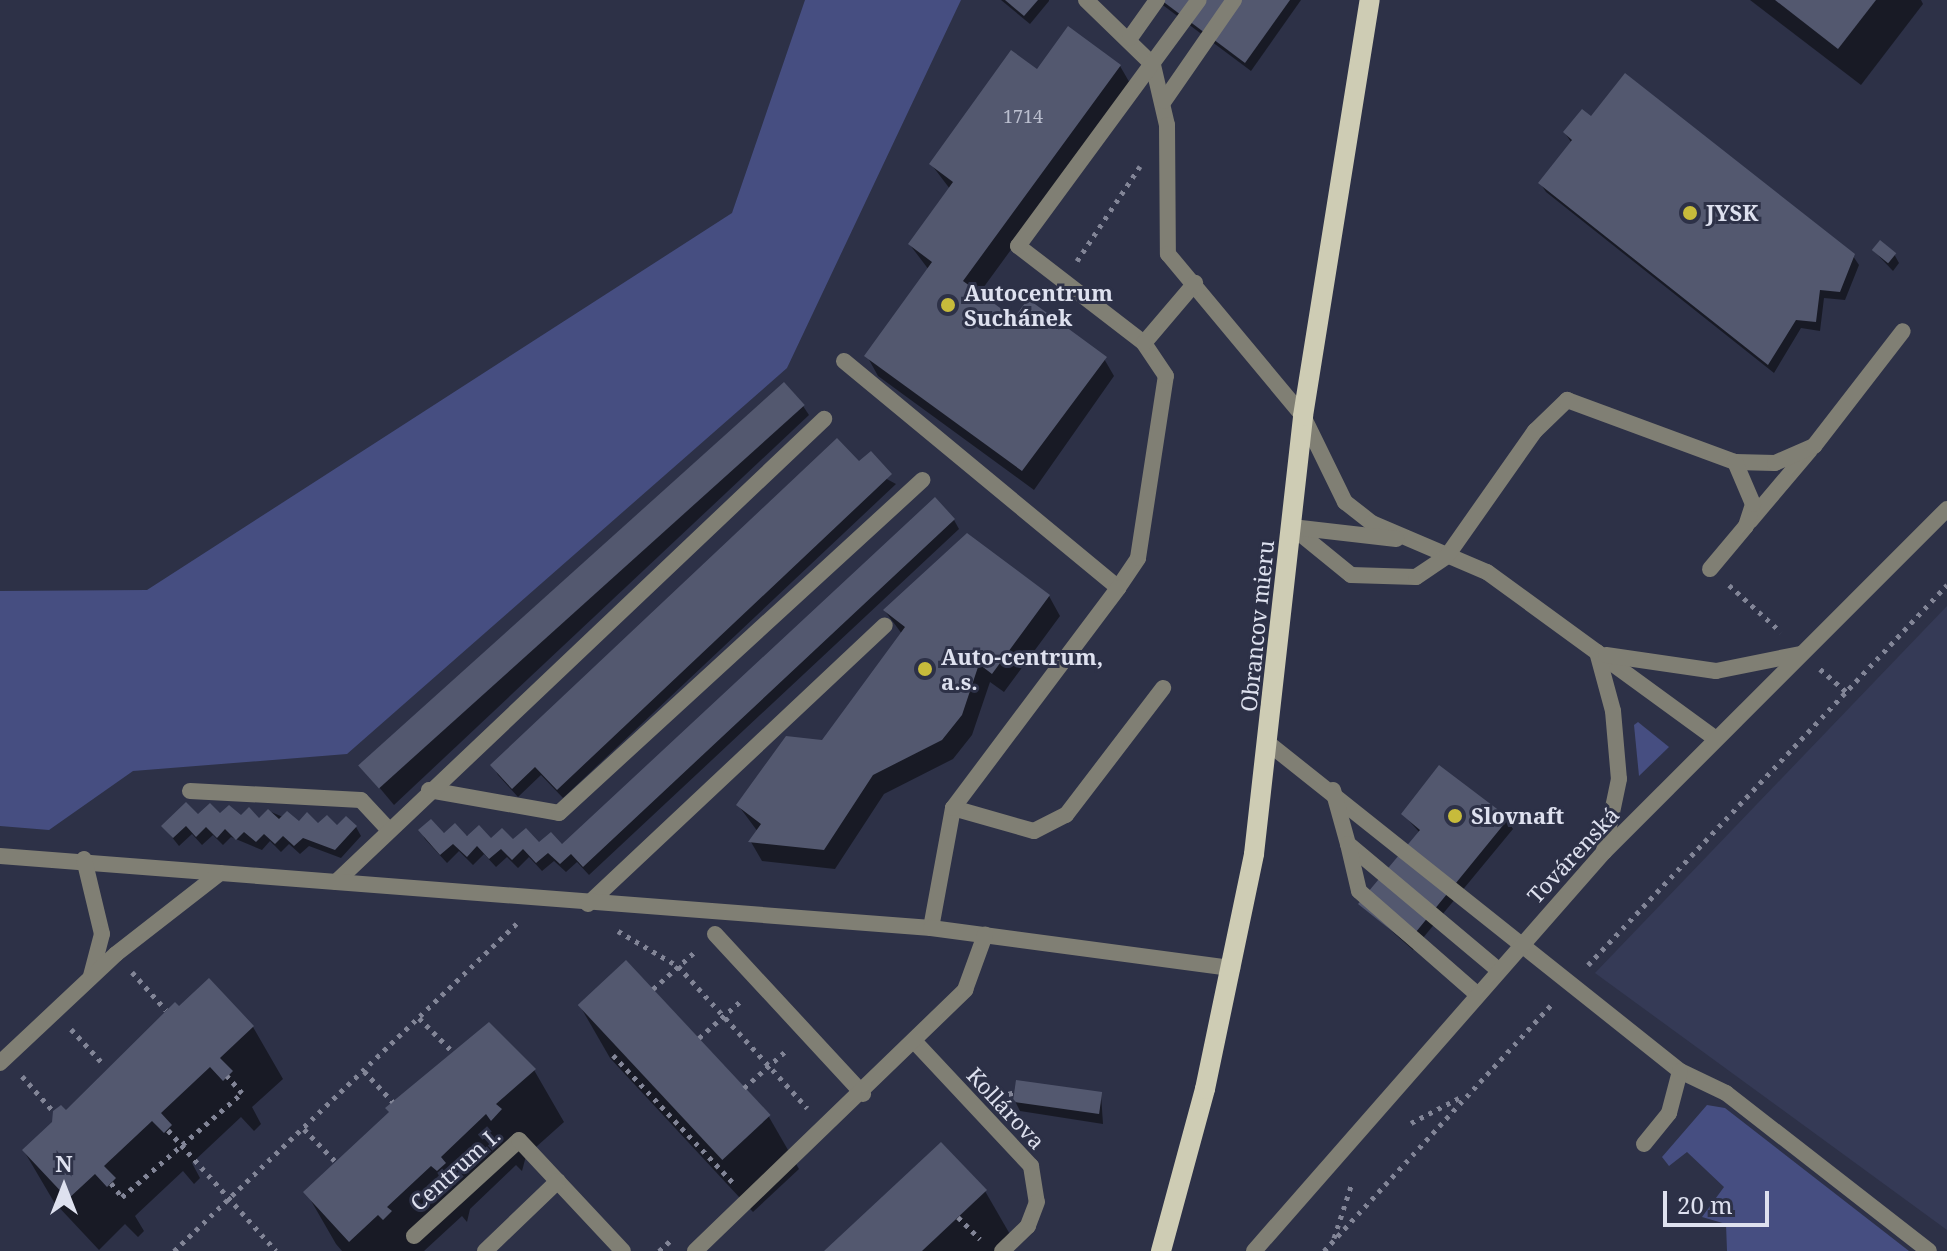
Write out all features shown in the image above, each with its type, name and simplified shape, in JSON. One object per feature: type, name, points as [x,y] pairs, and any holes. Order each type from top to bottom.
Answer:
[{"type":"main road","name":"Obrancov mieru","points":[[1161,1251],[1232,968],[1268,743],[1303,416],[1370,0]]},
{"type":"street","points":[[1086,0],[1130,38],[1153,65],[1164,101],[1167,125],[1168,254],[1303,416],[1345,502],[1410,540],[1487,572],[1716,739]]},
{"type":"street","points":[[1130,38],[1157,0]]},
{"type":"street","points":[[931,928],[953,808],[1138,558],[1166,376],[1144,343],[1018,246],[1199,0]]},
{"type":"street","points":[[1164,101],[1234,0]]},
{"type":"street","points":[[1144,343],[1195,283]]},
{"type":"street","points":[[1710,569],[1814,446],[1903,331]]},
{"type":"street","points":[[844,361],[1118,588]]},
{"type":"street","points":[[1292,527],[1351,575],[1416,577],[1447,556],[1535,431],[1567,400],[1735,462],[1775,463],[1814,446]]},
{"type":"street","points":[[336,882],[429,790],[824,419]]},
{"type":"street","points":[[1735,462],[1753,504],[1746,526]]},
{"type":"street","points":[[429,790],[559,813],[922,480]]},
{"type":"street","name":"Továrenská","points":[[1254,1251],[1604,852],[1947,509]]},
{"type":"street","points":[[1292,527],[1410,540]]},
{"type":"street","points":[[588,904],[885,625]]},
{"type":"street","points":[[1597,652],[1716,671],[1801,654]]},
{"type":"street","points":[[1597,652],[1613,711],[1619,779],[1604,852]]},
{"type":"street","points":[[953,808],[1034,831],[1066,815],[1163,688]]},
{"type":"street","points":[[1268,743],[1333,790],[1524,941],[1680,1071],[1726,1093],[1929,1251]]},
{"type":"street","points":[[1333,790],[1359,891],[1478,995]]},
{"type":"street","points":[[190,791],[361,800],[389,830]]},
{"type":"street","points":[[1348,844],[1498,970]]},
{"type":"street","points":[[0,856],[84,859],[541,901],[931,928],[1232,968]]},
{"type":"street","points":[[84,859],[102,934],[91,977]]},
{"type":"street","points":[[3,1060],[116,954],[220,873]]},
{"type":"street","points":[[715,934],[863,1094]]},
{"type":"street","points":[[695,1251],[863,1094],[965,990],[985,935]]},
{"type":"street","name":"Kollárova","points":[[915,1042],[1031,1166],[1037,1202],[1028,1226],[1002,1251]]},
{"type":"street","points":[[1644,1144],[1669,1113],[1680,1071]]},
{"type":"street","name":"Centrum I.","points":[[414,1236],[519,1140],[623,1251]]},
{"type":"street","points":[[485,1251],[558,1181]]},
{"type":"path","points":[[1064,280],[1167,125]]},
{"type":"path","points":[[1324,1251],[1464,1096],[1947,585]]},
{"type":"path","points":[[1747,599],[1778,629]]},
{"type":"path","points":[[1819,668],[1846,692]]},
{"type":"path","points":[[174,1251],[541,901]]},
{"type":"path","points":[[611,927],[678,966],[812,1113],[801,1123]]},
{"type":"path","points":[[653,989],[715,934]]},
{"type":"path","points":[[116,954],[166,1010]]},
{"type":"path","points":[[699,1038],[761,984]]},
{"type":"path","points":[[55,1010],[105,1066]]},
{"type":"path","points":[[419,1018],[450,1049]]},
{"type":"path","points":[[744,1088],[806,1033]]},
{"type":"path","points":[[613,1055],[734,1184]]},
{"type":"path","points":[[3,1060],[53,1111]]},
{"type":"path","points":[[364,1071],[393,1102]]},
{"type":"path","points":[[111,1183],[122,1197],[242,1093],[227,1076]]},
{"type":"path","points":[[1411,1123],[1464,1096]]},
{"type":"path","points":[[304,1129],[336,1162]]},
{"type":"path","points":[[168,1130],[276,1251]]},
{"type":"path","points":[[723,1193],[745,1174]]},
{"type":"path","points":[[1333,1241],[1351,1186]]},
{"type":"path","points":[[958,1217],[991,1251]]},
{"type":"path","points":[[659,1251],[680,1232]]},
{"type":"shaded area","points":[[805,0],[961,0],[787,368],[347,754],[133,771],[49,830],[0,826],[0,591],[147,590],[732,213]]},
{"type":"shaded area","points":[[1947,606],[1947,1230],[1595,973]]},
{"type":"shaded area","points":[[1638,722],[1669,747],[1639,776],[1634,725]]},
{"type":"shaded area","points":[[1707,1105],[1725,1108],[1909,1251],[1727,1251],[1726,1224],[1702,1217],[1724,1187],[1687,1152],[1669,1166],[1662,1157]]},
{"type":"building","points":[[1005,0],[1038,0],[1024,16]]},
{"type":"building","points":[[1161,0],[1290,0],[1245,63]]},
{"type":"building","points":[[1775,0],[1876,0],[1838,49]]},
{"type":"building","name":"Autocentrum Suchánek","points":[[1068,26],[1121,65],[963,281],[1014,318],[1028,299],[1107,357],[1022,471],[864,356],[932,262],[908,244],[953,182],[929,164],[1011,50],[1037,69]]},
{"type":"building","name":"JYSK","points":[[1625,73],[1855,254],[1840,292],[1820,290],[1816,322],[1796,320],[1768,365],[1538,183],[1572,140],[1563,132],[1582,109],[1591,116]]},
{"type":"building","points":[[1880,240],[1896,253],[1888,263],[1872,250]]},
{"type":"building","points":[[784,382],[805,405],[379,788],[358,765]]},
{"type":"building","points":[[837,438],[859,461],[871,451],[892,474],[557,790],[535,767],[512,789],[490,765]]},
{"type":"building","points":[[935,497],[955,519],[583,867],[571,854],[560,864],[548,853],[536,863],[523,849],[512,860],[501,849],[489,859],[477,846],[467,857],[453,844],[440,855],[418,830],[431,819],[444,833],[455,823],[467,836],[479,825],[491,838],[502,828],[513,839],[526,828],[539,842],[551,832],[562,844]]},
{"type":"building","points":[[967,533],[1050,595],[992,674],[979,664],[962,715],[942,740],[873,775],[824,850],[748,842],[761,824],[736,805],[786,736],[822,740],[905,627],[883,610]]},
{"type":"building","points":[[1439,765],[1509,818],[1407,943],[1358,904],[1420,830],[1401,814]]},
{"type":"building","points":[[186,802],[198,814],[210,803],[220,813],[229,805],[241,815],[249,807],[259,818],[268,809],[279,819],[287,811],[299,821],[307,812],[318,823],[327,815],[337,825],[346,816],[357,826],[335,850],[303,838],[294,846],[283,836],[275,844],[264,834],[256,842],[244,832],[236,840],[225,829],[217,838],[206,827],[196,837],[186,826],[173,838],[161,826]]},
{"type":"building","points":[[626,960],[771,1115],[722,1160],[578,1005]]},
{"type":"building","points":[[209,978],[254,1026],[220,1058],[233,1071],[223,1081],[210,1067],[161,1113],[172,1125],[164,1133],[152,1121],[104,1166],[116,1178],[107,1187],[95,1174],[68,1199],[22,1150],[52,1122],[53,1111],[61,1105],[66,1110],[175,1002],[179,1006]]},
{"type":"building","points":[[489,1022],[536,1069],[496,1104],[502,1109],[491,1121],[486,1114],[441,1157],[446,1163],[437,1171],[431,1166],[387,1207],[392,1211],[383,1220],[378,1215],[349,1242],[303,1192],[389,1112],[385,1108]]},
{"type":"building","points":[[1016,1080],[1102,1092],[1099,1114],[1013,1102]]},
{"type":"building","points":[[941,1142],[987,1190],[922,1251],[824,1251]]},
{"type":"place","name":"JYSK","points":[[1690,213]]},
{"type":"place","name":"Autocentrum Suchánek","points":[[948,305]]},
{"type":"place","name":"Auto-centrum, a.s.","points":[[925,669]]},
{"type":"place","name":"Slovnaft","points":[[1455,816]]}]
